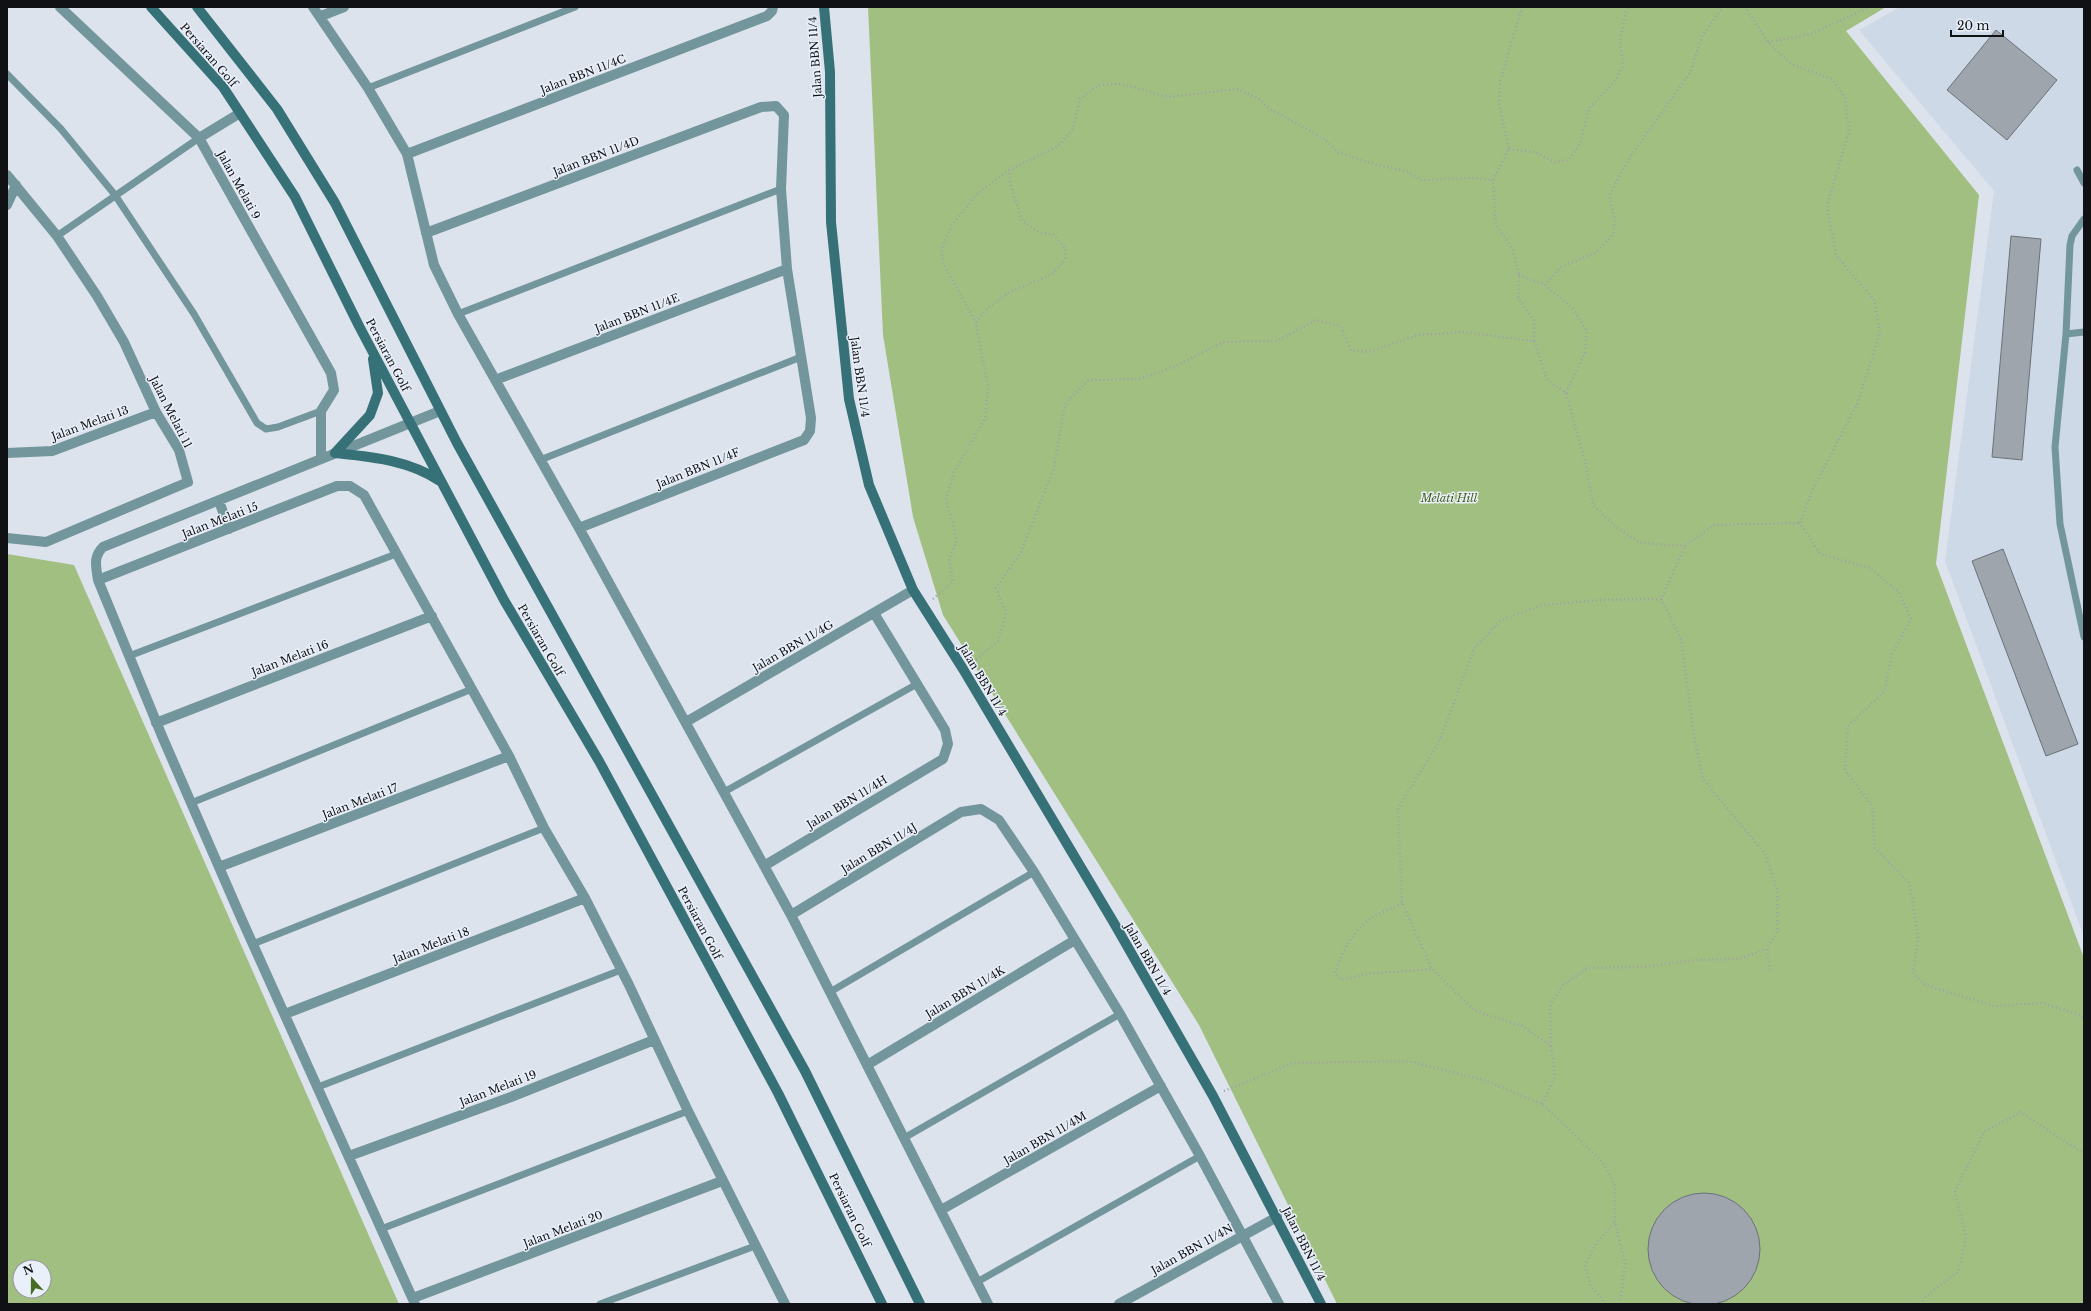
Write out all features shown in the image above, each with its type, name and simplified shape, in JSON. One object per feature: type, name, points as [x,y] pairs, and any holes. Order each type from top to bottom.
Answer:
[{"type":"street","name":"Jalan Melati 9","points":[[60,7],[199,138],[331,373],[334,390],[321,411]]},
{"type":"street","name":"Persiaran Golf","points":[[151,7],[223,87],[295,197],[372,351],[504,600],[599,761],[680,908],[778,1093],[882,1304]]},
{"type":"street","name":"Persiaran Golf","points":[[197,7],[277,109],[335,203],[440,411],[539,593],[806,1071],[920,1304]]},
{"type":"street","points":[[313,7],[321,16],[368,88],[407,154],[434,265],[458,314],[579,528],[791,915],[988,1304]]},
{"type":"street","points":[[321,16],[344,7]]},
{"type":"street","name":"Jalan BBN 11/4C","points":[[407,154],[767,16],[772,11],[773,7]]},
{"type":"street","name":"Jalan BBN 11/4","points":[[824,7],[830,72],[831,222],[849,399],[869,486],[913,590],[963,669],[1118,930],[1213,1096],[1277,1216],[1321,1304]]},
{"type":"street","name":"Jalan BBN 11/4D","points":[[426,233],[761,107],[776,106],[784,115],[781,189]]},
{"type":"street","points":[[199,138],[240,113]]},
{"type":"street","name":"Jalan Melati 11","points":[[7,175],[57,236],[97,296],[124,342],[156,412],[178,450],[188,482],[46,542],[7,538]]},
{"type":"street","points":[[7,205],[16,185]]},
{"type":"street","points":[[781,189],[787,269],[801,356]]},
{"type":"street","name":"Jalan BBN 11/4E","points":[[495,380],[787,269]]},
{"type":"street","points":[[335,453],[370,415],[378,394],[372,351]]},
{"type":"street","name":"Jalan BBN 11/4F","points":[[579,528],[804,440],[810,431],[811,418],[801,356]]},
{"type":"street","points":[[321,411],[321,458]]},
{"type":"street","points":[[414,1301],[253,944],[156,723],[98,580],[95,560],[103,547],[440,411]]},
{"type":"street","name":"Jalan Melati 13","points":[[7,454],[52,450],[156,412]]},
{"type":"street","points":[[335,453],[404,463],[425,471],[442,482]]},
{"type":"street","name":"Jalan Melati 15","points":[[98,580],[337,486],[350,486],[364,495],[396,554]]},
{"type":"street","points":[[219,501],[229,529]]},
{"type":"street","points":[[396,554],[509,756],[544,828],[585,898],[722,1181],[785,1304]]},
{"type":"street","name":"Jalan BBN 11/4G","points":[[686,722],[913,590]]},
{"type":"street","points":[[874,613],[918,684]]},
{"type":"street","name":"Jalan Melati 16","points":[[156,723],[432,616]]},
{"type":"street","name":"Jalan BBN 11/4H","points":[[764,866],[943,759],[948,744],[945,730],[918,684]]},
{"type":"street","name":"Jalan Melati 17","points":[[219,867],[509,756]]},
{"type":"street","name":"Jalan BBN 11/4J","points":[[791,915],[961,812],[981,809],[999,820],[1034,872]]},
{"type":"street","points":[[1034,872],[1120,1014],[1161,1086],[1279,1304]]},
{"type":"street","name":"Jalan Melati 18","points":[[285,1014],[585,898]]},
{"type":"street","name":"Jalan BBN 11/4K","points":[[867,1065],[1075,940]]},
{"type":"street","name":"Jalan Melati 19","points":[[349,1156],[504,1099],[654,1040]]},
{"type":"street","name":"Jalan BBN 11/4M","points":[[941,1210],[1161,1086]]},
{"type":"street","name":"Jalan Melati 20","points":[[414,1301],[722,1181]]},
{"type":"street","name":"Jalan BBN 11/4N","points":[[1119,1304],[1242,1234],[1277,1216]]},
{"type":"lane","points":[[368,88],[575,7]]},
{"type":"lane","points":[[7,74],[61,129],[115,195],[194,314],[258,423],[266,429],[278,427],[321,411]]},
{"type":"lane","points":[[57,236],[199,138]]},
{"type":"lane","points":[[2077,170],[2084,183]]},
{"type":"lane","points":[[458,314],[781,189]]},
{"type":"lane","points":[[2084,219],[2072,236],[2070,244],[2066,334],[2055,447],[2060,524],[2084,637]]},
{"type":"lane","points":[[2066,334],[2084,332]]},
{"type":"lane","points":[[540,460],[801,356]]},
{"type":"lane","points":[[129,656],[396,554]]},
{"type":"lane","points":[[724,792],[918,684]]},
{"type":"lane","points":[[191,802],[472,689]]},
{"type":"lane","points":[[253,944],[544,828]]},
{"type":"lane","points":[[830,992],[1034,872]]},
{"type":"lane","points":[[318,1087],[621,970]]},
{"type":"lane","points":[[904,1138],[1120,1014]]},
{"type":"lane","points":[[381,1229],[688,1111]]},
{"type":"lane","points":[[977,1282],[1200,1156]]},
{"type":"lane","points":[[600,1304],[755,1246]]},
{"type":"path","points":[[1522,7],[1500,81],[1499,104],[1509,149],[1493,180],[1496,225],[1513,250],[1519,275],[1518,298],[1534,321],[1534,340],[1547,379],[1566,394],[1586,465],[1593,505],[1615,526],[1640,543],[1685,546]]},
{"type":"path","points":[[1509,149],[1534,152],[1555,162],[1569,160],[1580,144],[1589,108],[1612,84],[1623,66],[1620,40],[1627,7]]},
{"type":"path","points":[[1545,285],[1561,267],[1595,253],[1613,235],[1615,220],[1609,196],[1630,157],[1690,74],[1702,36],[1723,7]]},
{"type":"path","points":[[1745,7],[1768,42],[1791,64],[1832,79],[1845,97],[1848,132],[1828,206],[1836,255],[1874,300],[1880,333],[1857,404],[1814,489],[1800,523]]},
{"type":"path","points":[[1768,42],[1811,34],[1869,7]]},
{"type":"path","points":[[923,606],[953,582],[949,560],[957,540],[946,500],[954,472],[985,419],[988,387],[976,324],[944,265],[942,250],[952,226],[978,193],[1009,170],[1058,146],[1073,129],[1080,99],[1099,85],[1122,84],[1168,97],[1238,89],[1258,98],[1270,109],[1323,138],[1338,152],[1364,161],[1408,172],[1421,180],[1472,178],[1493,180]]},
{"type":"path","points":[[976,324],[987,308],[1010,292],[1052,274],[1065,260],[1066,248],[1054,235],[1039,232],[1022,221],[1011,186],[1009,170]]},
{"type":"path","points":[[1519,275],[1545,285],[1573,309],[1587,331],[1585,353],[1566,394]]},
{"type":"path","points":[[963,669],[998,641],[1006,613],[996,588],[1021,552],[1054,468],[1065,404],[1089,380],[1139,379],[1174,367],[1223,342],[1276,341],[1316,320],[1340,326],[1351,350],[1368,352],[1418,335],[1464,332],[1534,340]]},
{"type":"path","points":[[1661,599],[1685,546],[1714,525],[1800,523]]},
{"type":"path","points":[[1800,523],[1820,554],[1870,568],[1899,592],[1911,618],[1892,654],[1884,692],[1848,726],[1845,770],[1872,806],[1875,848],[1910,884],[1918,937],[1913,972],[1925,985],[1994,1006],[2042,1003],[2080,1015],[2084,1019]]},
{"type":"path","points":[[1551,1046],[1522,1026],[1475,1011],[1432,969],[1402,903],[1398,808],[1440,742],[1474,649],[1501,620],[1543,605],[1599,600],[1661,599]]},
{"type":"path","points":[[1661,599],[1681,639],[1694,736],[1703,779],[1740,821],[1766,855],[1777,890],[1777,932],[1767,949],[1770,970]]},
{"type":"path","points":[[1402,903],[1372,917],[1357,932],[1338,960],[1336,974],[1342,980],[1366,974],[1432,969]]},
{"type":"path","points":[[1542,1104],[1555,1078],[1551,1046],[1550,1006],[1563,985],[1588,968],[1641,966],[1696,960],[1738,959],[1767,949]]},
{"type":"path","points":[[1213,1096],[1293,1063],[1408,1061],[1484,1080],[1542,1104],[1604,1162],[1615,1186],[1615,1222],[1625,1263],[1620,1304]]},
{"type":"path","points":[[1920,1304],[1930,1293],[1958,1272],[1966,1239],[1955,1191],[1984,1132],[2021,1112],[2084,1154]]},
{"type":"path","points":[[1606,1304],[1591,1286],[1585,1265],[1597,1242],[1615,1222]]},
{"type":"shaded area","points":[[1900,7],[2084,7],[2084,937],[1945,561],[1994,191],[1859,30]]},
{"type":"green space","name":"Melati Hill","points":[[868,7],[1886,7],[1846,31],[1979,195],[1936,564],[2084,958],[2084,1304],[1337,1304],[1199,1025],[943,615],[913,517],[883,335]]},
{"type":"green space","points":[[7,554],[74,565],[399,1304],[7,1304]]},
{"type":"building","points":[[1996,30],[2057,80],[2007,140],[1947,90]]},
{"type":"building","points":[[2011,236],[2041,239],[2022,460],[1992,457]]},
{"type":"building","points":[[2003,549],[2078,744],[2046,756],[1972,561]]},
{"type":"building","points":[[1704,1193],[1715,1194],[1725,1198],[1735,1203],[1743,1210],[1750,1218],[1755,1228],[1759,1238],[1759,1260],[1755,1270],[1750,1280],[1743,1288],[1735,1295],[1725,1300],[1715,1304],[1704,1305],[1693,1304],[1683,1300],[1673,1295],[1665,1288],[1658,1280],[1653,1270],[1649,1260],[1648,1249],[1649,1238],[1653,1228],[1658,1218],[1665,1210],[1673,1203],[1683,1198],[1693,1194]]}]
